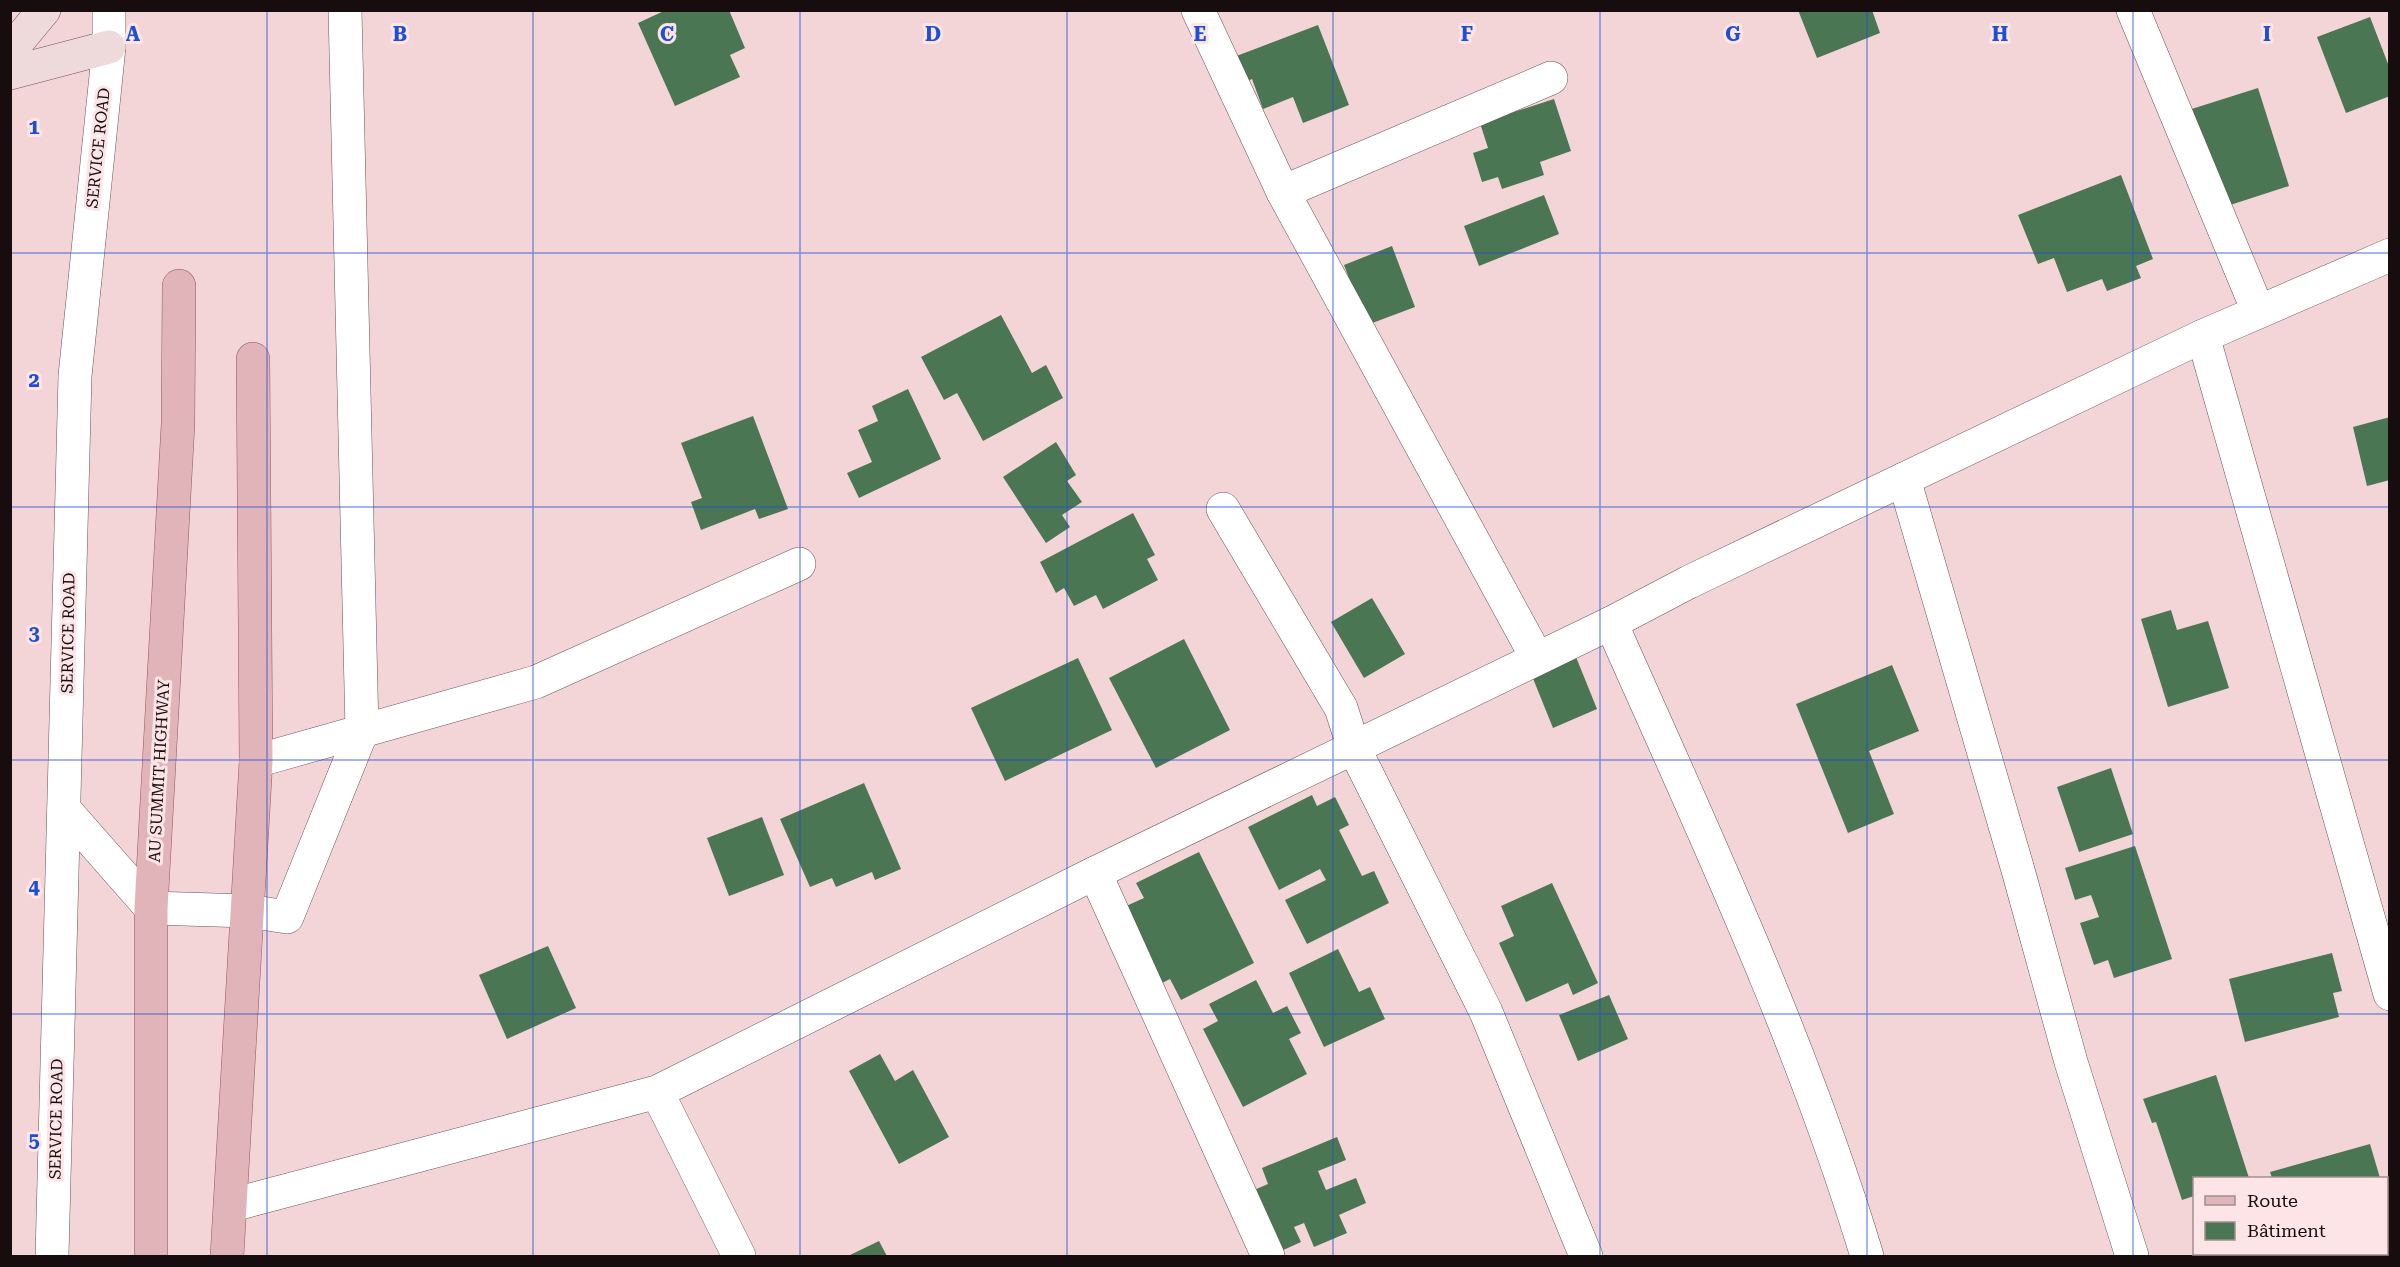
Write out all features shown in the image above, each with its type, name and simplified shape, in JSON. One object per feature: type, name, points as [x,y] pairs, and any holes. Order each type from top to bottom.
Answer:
[{"type":"main road","name":"AU SUMMIT HIGHWAY","points":[[151,1257],[152,908],[178,424],[179,286]]},
{"type":"main road","points":[[228,1257],[256,761],[253,359]]},
{"type":"street","points":[[10,51],[44,10]]},
{"type":"street","name":"SERVICE ROAD","points":[[52,1257],[75,376],[109,47],[109,10]]},
{"type":"street","points":[[64,809],[152,908],[248,911],[287,917],[362,731],[345,10]]},
{"type":"street","points":[[1198,10],[1283,192],[1537,658]]},
{"type":"street","points":[[2133,10],[2258,311]]},
{"type":"street","points":[[10,73],[109,47]]},
{"type":"street","points":[[1283,192],[1551,78]]},
{"type":"street","points":[[232,1205],[657,1092],[1095,873],[1611,623],[1689,582],[2203,336],[2390,255]]},
{"type":"street","points":[[2203,336],[2383,943],[2390,994]]},
{"type":"street","points":[[1904,479],[2072,1062],[2132,1257]]},
{"type":"street","points":[[1223,509],[1341,708],[1354,748],[1486,1012],[1586,1257]]},
{"type":"street","points":[[256,761],[536,682],[799,564]]},
{"type":"street","points":[[1611,623],[1769,981],[1854,1214],[1867,1257]]},
{"type":"street","points":[[1095,873],[1268,1257]]},
{"type":"street","points":[[657,1092],[739,1257]]},
{"type":"building","points":[[666,10],[729,10],[745,48],[730,55],[740,77],[675,106],[638,23]]},
{"type":"building","points":[[1798,10],[1872,10],[1880,33],[1817,58]]},
{"type":"building","points":[[2370,17],[2390,69],[2390,96],[2346,113],[2317,37]]},
{"type":"building","points":[[1318,25],[1349,105],[1303,123],[1293,97],[1263,109],[1252,79],[1237,86],[1226,60]]},
{"type":"building","points":[[2258,88],[2289,186],[2224,207],[2179,113]]},
{"type":"building","points":[[1554,99],[1571,151],[1540,162],[1544,175],[1502,189],[1498,177],[1482,182],[1473,153],[1488,148],[1480,123]]},
{"type":"building","points":[[2121,175],[2153,259],[2136,266],[2141,278],[2107,291],[2102,279],[2067,292],[2054,258],[2038,264],[2018,215]]},
{"type":"building","points":[[1544,195],[1559,234],[1479,266],[1464,226]]},
{"type":"building","points":[[1392,246],[1415,307],[1367,325],[1344,265]]},
{"type":"building","points":[[1001,315],[1032,373],[1046,365],[1063,398],[983,441],[957,393],[944,400],[921,357]]},
{"type":"building","points":[[908,389],[941,459],[859,498],[847,473],[872,462],[858,430],[878,421],[872,406]]},
{"type":"building","points":[[753,416],[788,509],[759,519],[755,509],[701,530],[691,502],[702,498],[681,443]]},
{"type":"building","points":[[2390,417],[2390,480],[2367,486],[2353,427]]},
{"type":"building","points":[[1056,442],[1076,475],[1067,481],[1082,502],[1062,515],[1070,527],[1046,543],[1003,477]]},
{"type":"building","points":[[1133,513],[1155,555],[1147,559],[1158,580],[1103,609],[1096,595],[1074,606],[1064,588],[1056,593],[1040,562]]},
{"type":"building","points":[[1372,598],[1405,654],[1364,678],[1331,622]]},
{"type":"building","points":[[2171,610],[2177,630],[2208,621],[2229,688],[2168,707],[2141,619]]},
{"type":"building","points":[[1184,639],[1230,730],[1156,768],[1109,678]]},
{"type":"building","points":[[1576,657],[1597,709],[1553,728],[1532,676]]},
{"type":"building","points":[[1078,658],[1112,730],[1005,781],[971,708]]},
{"type":"building","points":[[1892,665],[1919,731],[1869,751],[1894,814],[1848,833],[1796,704]]},
{"type":"building","points":[[2111,768],[2133,834],[2079,852],[2057,787]]},
{"type":"building","points":[[864,783],[901,869],[875,880],[872,872],[836,887],[832,878],[810,887],[780,819]]},
{"type":"building","points":[[1312,795],[1317,806],[1335,797],[1349,825],[1339,830],[1362,876],[1374,871],[1389,903],[1307,944],[1285,900],[1326,880],[1320,869],[1279,890],[1248,827]]},
{"type":"building","points":[[762,817],[784,875],[729,896],[707,838]]},
{"type":"building","points":[[2135,846],[2172,959],[2114,978],[2108,960],[2094,965],[2080,923],[2099,917],[2091,895],[2075,900],[2065,868]]},
{"type":"building","points":[[1199,852],[1254,963],[1181,1000],[1170,979],[1162,983],[1124,907],[1144,898],[1136,883]]},
{"type":"building","points":[[1552,883],[1598,983],[1573,995],[1568,983],[1526,1002],[1499,943],[1514,936],[1501,906]]},
{"type":"building","points":[[548,946],[576,1008],[507,1039],[479,975]]},
{"type":"building","points":[[1338,949],[1359,992],[1370,987],[1385,1019],[1324,1047],[1289,973]]},
{"type":"building","points":[[2332,953],[2342,991],[2333,993],[2339,1017],[2245,1042],[2229,979]]},
{"type":"building","points":[[1256,980],[1273,1013],[1287,1006],[1301,1033],[1289,1039],[1307,1074],[1243,1107],[1203,1029],[1218,1021],[1209,1004]]},
{"type":"building","points":[[1609,995],[1628,1039],[1578,1061],[1559,1015]]},
{"type":"building","points":[[880,1054],[895,1081],[913,1070],[949,1137],[899,1164],[849,1071]]},
{"type":"building","points":[[2216,1075],[2249,1177],[2193,1177],[2193,1196],[2182,1200],[2156,1122],[2152,1123],[2143,1099]]},
{"type":"building","points":[[1337,1137],[1346,1160],[1318,1171],[1326,1190],[1356,1178],[1366,1203],[1339,1215],[1347,1233],[1314,1247],[1304,1223],[1294,1227],[1301,1242],[1279,1252],[1254,1190],[1268,1184],[1262,1168]]},
{"type":"building","points":[[2370,1144],[2380,1177],[2272,1177],[2270,1172]]},
{"type":"building","points":[[879,1241],[887,1256],[848,1256]]},
{"type":"building","points":[[2206,1255],[2247,1256],[2207,1256]]},
{"type":"building","points":[[2294,1255],[2328,1255],[2324,1256]]}]
